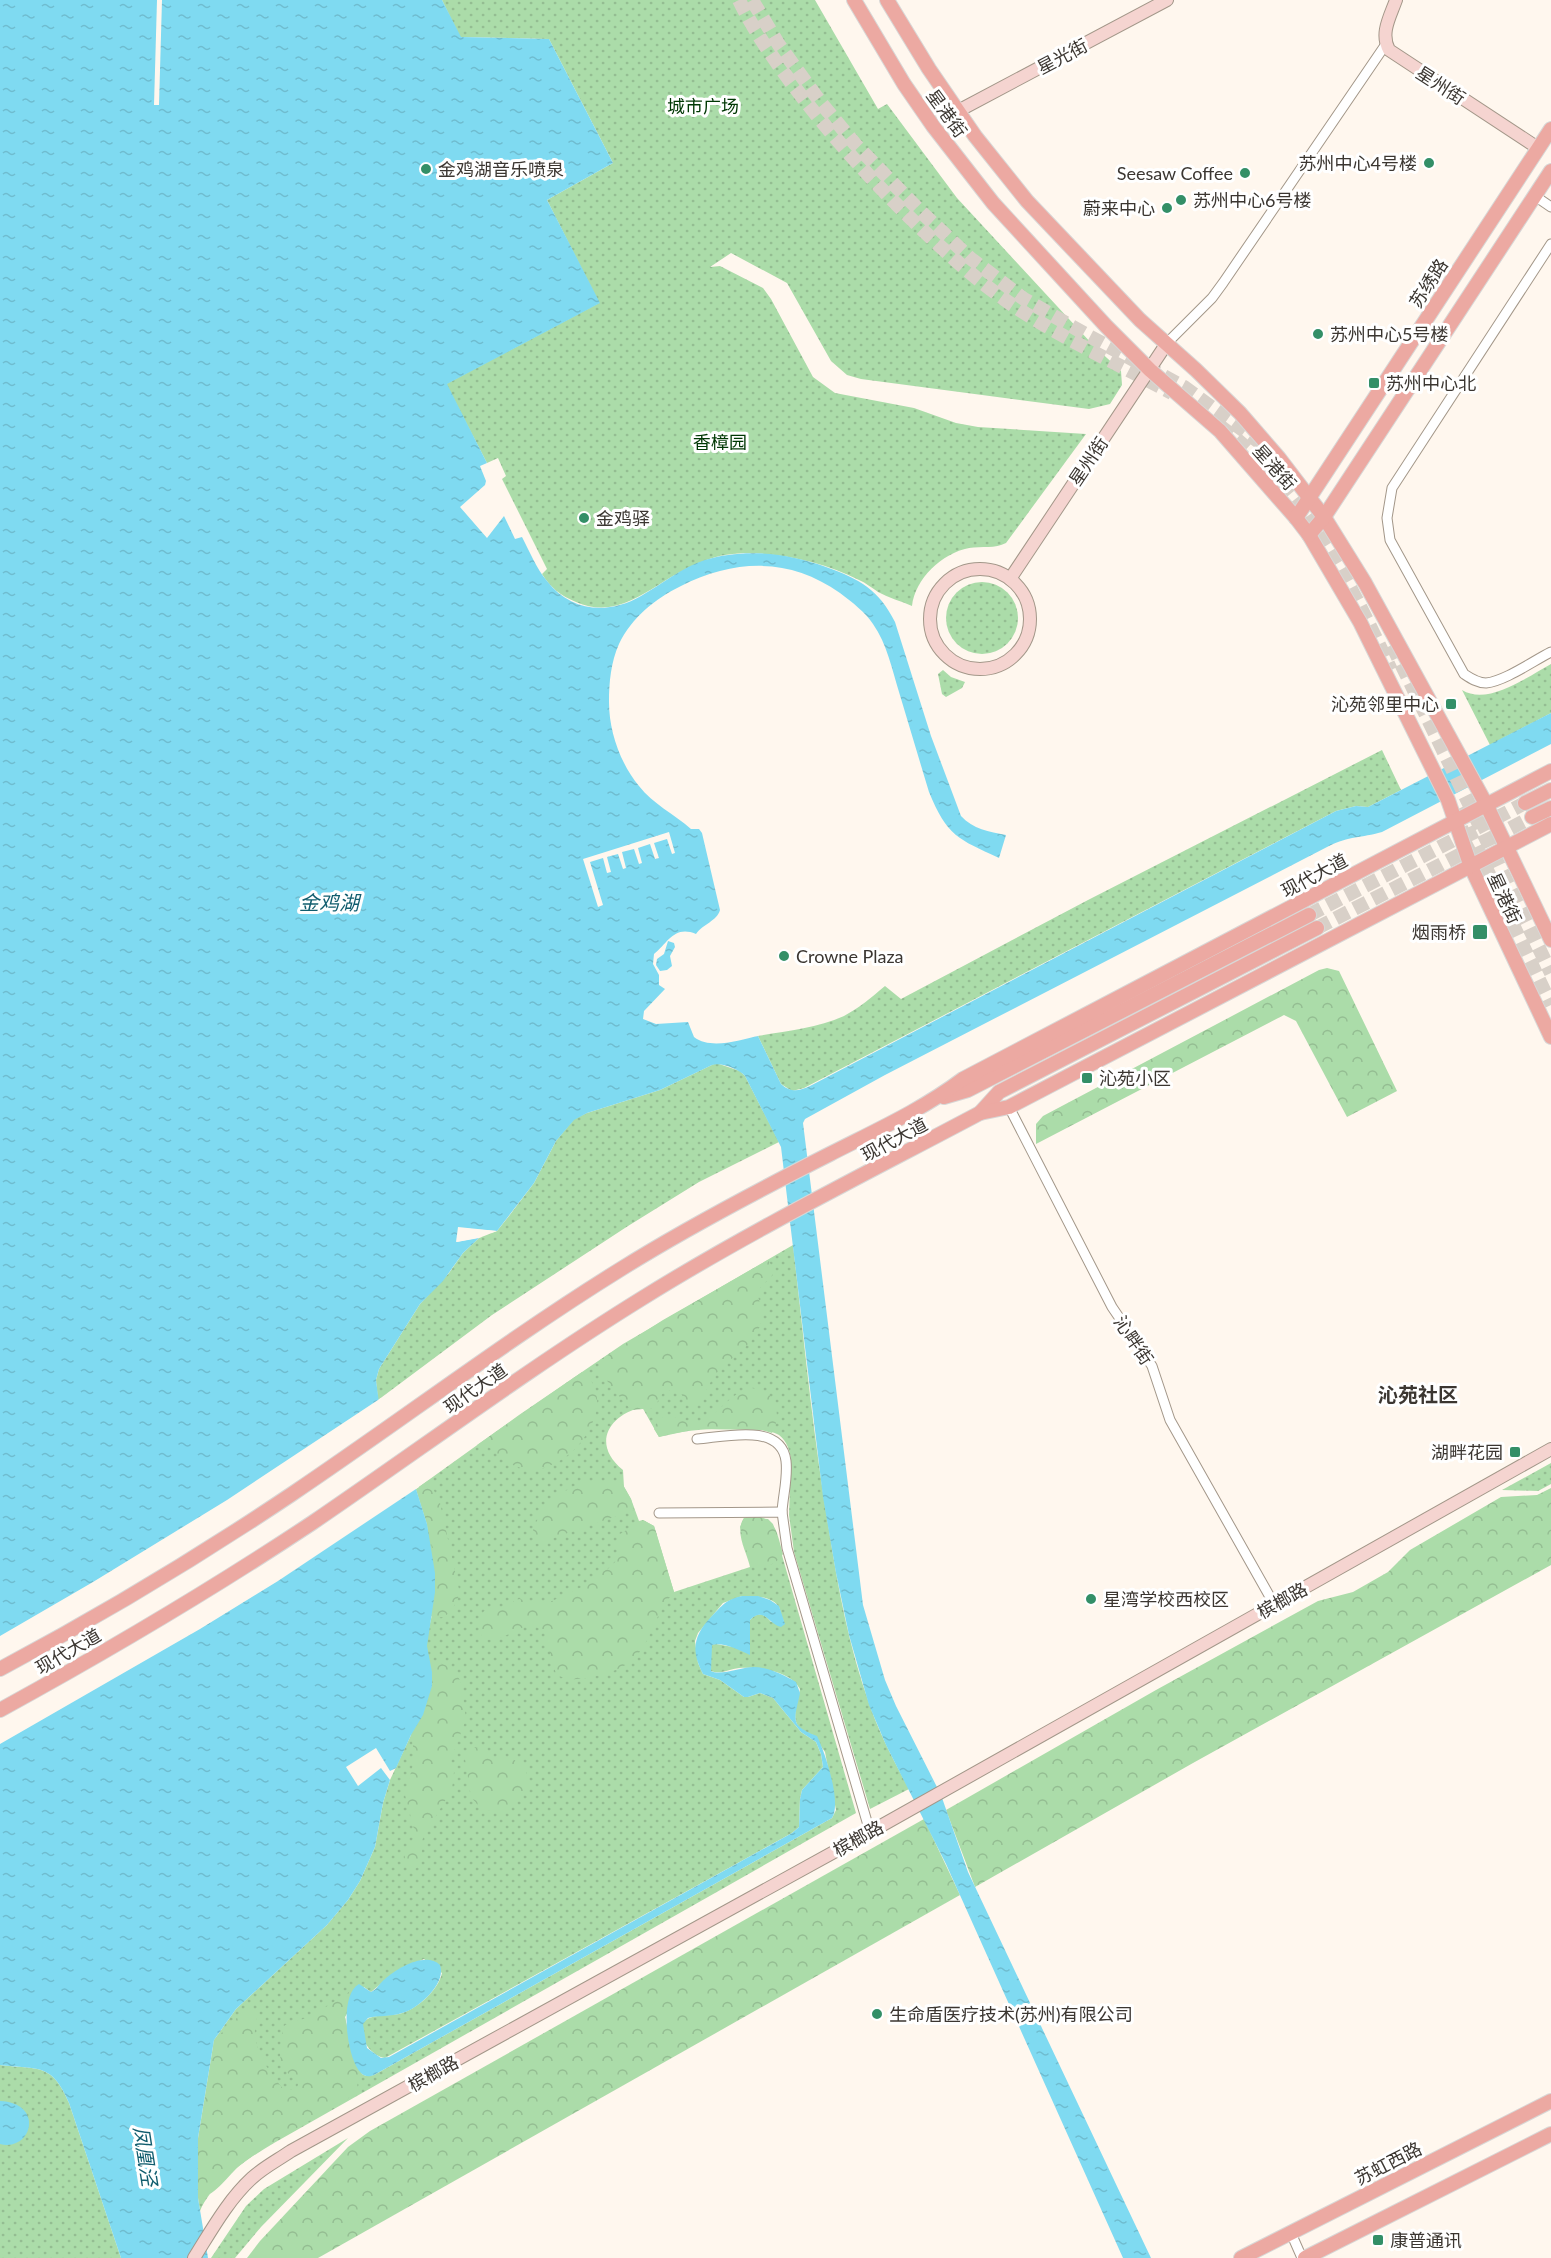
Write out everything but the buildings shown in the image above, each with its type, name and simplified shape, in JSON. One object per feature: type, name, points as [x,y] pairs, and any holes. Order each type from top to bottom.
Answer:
[{"type":"main road","name":"星港街","points":[[854,0],[904,84],[974,180],[1028,243],[1150,370],[1220,431],[1309,536],[1369,640],[1448,800],[1471,867],[1551,1037]]},
{"type":"main road","name":"星港街","points":[[887,0],[958,111],[992,159],[1027,201],[1140,320],[1240,413],[1279,458],[1324,517],[1365,583],[1486,804],[1551,940]]},
{"type":"main road","name":"星光街","points":[[958,111],[1167,0]]},
{"type":"main road","points":[[1386,44],[1386,28],[1396,0]]},
{"type":"main road","name":"星州街","points":[[1386,44],[1396,56],[1538,148]]},
{"type":"main road","name":"苏绣路","points":[[1296,518],[1551,129]]},
{"type":"main road","points":[[1309,536],[1324,517],[1535,196],[1548,181]]},
{"type":"main road","name":"星州街","points":[[1010,579],[1167,344]]},
{"type":"main road","points":[[969,570],[990,570],[1010,579],[1023,592],[1029,609],[1030,627],[1023,645],[1011,658],[994,667],[970,668],[948,658],[933,638],[930,624],[933,604],[944,584],[956,575],[969,570]]},
{"type":"main road","name":"现代大道","points":[[0,1669],[214,1544],[621,1269],[782,1178],[937,1099],[963,1079],[1551,771]]},
{"type":"main road","points":[[1525,804],[1551,790]]},
{"type":"main road","points":[[1532,817],[1551,808]]},
{"type":"main road","name":"现代大道","points":[[0,1710],[234,1574],[312,1523],[484,1402],[641,1299],[786,1215],[980,1113],[1009,1107],[1551,824]]},
{"type":"main road","name":"现代大道","points":[[937,1099],[968,1090],[1309,915]]},
{"type":"main road","name":"现代大道","points":[[980,1113],[999,1092],[1317,928]]},
{"type":"main road","name":"槟榔路","points":[[194,2258],[238,2193],[251,2179],[291,2151],[942,1792],[1551,1449]]},
{"type":"main road","name":"苏虹西路","points":[[1241,2258],[1551,2101]]},
{"type":"main road","points":[[1304,2258],[1551,2133]]},
{"type":"street","points":[[1167,344],[1212,298],[1223,283],[1386,44]]},
{"type":"street","points":[[1535,196],[1551,207]]},
{"type":"street","points":[[1551,244],[1392,488],[1387,518],[1390,540],[1464,674],[1484,683],[1497,680],[1551,652]]},
{"type":"street","name":"沁畔街","points":[[1009,1107],[1112,1307],[1152,1366],[1170,1420],[1274,1604]]},
{"type":"street","points":[[697,1438],[765,1436],[774,1439],[780,1445],[786,1460],[782,1512],[787,1548],[870,1832]]},
{"type":"street","points":[[659,1513],[782,1512]]},
{"type":"street","points":[[1291,2233],[1304,2258]]},
{"type":"green space","points":[[442,0],[815,0],[878,109],[887,104],[957,198],[1093,345],[1121,371],[1122,385],[1110,404],[1089,409],[861,379],[847,375],[831,361],[787,283],[731,253],[710,267],[720,266],[763,288],[813,377],[835,393],[914,408],[956,423],[978,427],[1086,434],[1006,543],[993,547],[969,548],[940,561],[918,586],[912,606],[882,594],[846,574],[806,560],[749,553],[709,559],[676,574],[630,601],[610,607],[588,606],[576,602],[552,587],[542,574],[547,569],[502,479],[506,476],[498,458],[487,463],[446,384],[599,303],[547,200],[613,163],[549,39],[460,37]]},
{"type":"green space","points":[[982,582],[1002,588],[1012,598],[1018,618],[1012,638],[1002,648],[982,654],[962,648],[952,638],[946,618],[952,598],[962,588]]},
{"type":"green space","points":[[1551,664],[1551,713],[1490,745],[1462,690],[1484,695],[1495,692]]},
{"type":"green space","points":[[943,670],[951,677],[965,682],[962,688],[946,697],[942,694],[938,674]]},
{"type":"green space","points":[[1382,750],[1401,790],[1368,807],[1356,806],[1336,811],[804,1088],[792,1091],[781,1084],[758,1036],[801,1029],[834,1020],[855,1009],[885,986],[901,999],[1088,900]]},
{"type":"green space","points":[[1327,968],[1339,971],[1397,1091],[1347,1117],[1296,1021],[1284,1015],[1036,1144],[1036,1124],[1043,1116],[1319,970]]},
{"type":"green space","points":[[716,1063],[740,1071],[745,1076],[779,1142],[699,1182],[628,1226],[492,1315],[378,1400],[376,1380],[379,1369],[420,1304],[449,1273],[463,1253],[479,1238],[497,1231],[534,1183],[556,1141],[574,1119],[660,1090]]},
{"type":"green space","points":[[793,1245],[818,1459],[832,1552],[845,1617],[873,1714],[909,1789],[870,1809],[794,1552],[789,1515],[791,1460],[784,1440],[770,1431],[739,1428],[701,1430],[659,1437],[642,1407],[630,1411],[612,1424],[606,1441],[608,1451],[623,1470],[624,1487],[639,1521],[643,1520],[654,1526],[674,1592],[750,1567],[740,1529],[744,1518],[768,1519],[773,1524],[856,1813],[264,2149],[222,2181],[213,2190],[200,2211],[198,2198],[214,2040],[236,2009],[327,1925],[348,1900],[360,1881],[375,1847],[383,1803],[390,1780],[411,1735],[427,1658],[427,1637],[433,1610],[427,1524],[416,1489],[623,1344]],"holes":[[[742,1596],[763,1597],[776,1603],[784,1621],[771,1622],[761,1615],[753,1617],[750,1620],[750,1650],[711,1645],[711,1671],[721,1672],[739,1668],[764,1669],[789,1678],[800,1689],[796,1722],[805,1732],[813,1735],[825,1752],[836,1810],[832,1818],[374,2075],[362,2074],[350,2042],[345,2017],[364,1987],[371,1992],[395,1972],[424,1959],[442,1973],[431,1993],[406,2012],[373,2017],[362,2024],[362,2036],[369,2048],[373,2053],[385,2058],[792,1833],[799,1827],[802,1790],[823,1767],[816,1742],[801,1732],[773,1698],[760,1693],[744,1697],[720,1680],[703,1674],[698,1663],[695,1641],[698,1633],[723,1603]]]},
{"type":"green space","points":[[768,1260],[773,1271],[758,1293],[762,1315],[760,1326],[752,1340],[716,1374],[697,1406],[691,1407],[686,1404],[680,1391],[670,1390],[662,1394],[654,1408],[632,1410],[629,1408],[602,1373],[600,1360],[663,1320]]},
{"type":"green space","points":[[582,1372],[594,1386],[597,1395],[596,1410],[593,1422],[583,1440],[566,1456],[539,1469],[520,1468],[510,1464],[487,1446],[477,1445]]},
{"type":"green space","points":[[752,1388],[767,1392],[774,1402],[777,1417],[772,1433],[762,1430],[696,1429],[659,1437],[654,1429],[659,1419],[669,1416],[700,1421],[713,1414],[737,1394]]},
{"type":"green space","points":[[1551,1463],[1551,1484],[1538,1491],[1502,1490]]},
{"type":"green space","points":[[429,1480],[440,1503],[460,1594],[451,1612],[443,1617],[434,1618],[431,1616],[432,1548],[416,1489]]},
{"type":"green space","points":[[588,1481],[622,1483],[634,1510],[536,1544],[533,1529],[548,1505],[571,1488]]},
{"type":"green space","points":[[1551,1488],[1551,1565],[1193,1763],[975,1887],[946,1810],[1318,1601],[1353,1592],[1388,1572],[1410,1550],[1501,1497],[1537,1495]]},
{"type":"green space","points":[[749,1516],[765,1519],[774,1526],[783,1554],[777,1561],[769,1565],[751,1567],[740,1527],[744,1518]]},
{"type":"green space","points":[[643,1520],[654,1526],[674,1592],[664,1606],[646,1643],[629,1663],[596,1676],[570,1679],[556,1674],[544,1631],[538,1628],[529,1626],[499,1638],[486,1640],[482,1638],[478,1621],[484,1611],[500,1608],[519,1599],[542,1603],[552,1601],[582,1587],[617,1560],[620,1534]]},
{"type":"green space","points":[[427,1658],[448,1666],[457,1674],[461,1683],[466,1719],[450,1762],[454,1772],[452,1789],[423,1838],[419,1866],[410,1870],[406,1865],[404,1852],[411,1844],[415,1833],[405,1795],[415,1757],[411,1735],[426,1707],[431,1689]]},
{"type":"green space","points":[[475,1747],[485,1750],[492,1759],[511,1757],[526,1770],[528,1786],[513,1805],[501,1813],[481,1809],[471,1797],[465,1759],[470,1749]]},
{"type":"green space","points":[[924,1819],[960,1895],[318,2258],[247,2258],[260,2241],[348,2147],[370,2131]]},
{"type":"green space","points":[[352,1990],[345,2017],[359,2071],[357,2088],[346,2101],[263,2149],[238,2167],[215,2190],[198,2198],[198,2138],[214,2040],[240,2015],[249,2010],[256,2011],[256,2043],[262,2058],[284,2090],[295,2090],[298,2085],[297,2080],[285,2069],[280,2057],[283,2028],[285,2025],[312,2016]]},
{"type":"green space","points":[[0,2065],[42,2070],[50,2074],[63,2090],[121,2258],[0,2258]]},
{"type":"green space","points":[[348,2138],[261,2227],[235,2258],[211,2258],[246,2206],[264,2189]]},
{"type":"water","name":"金鸡湖","points":[[0,0],[442,0],[461,37],[549,39],[613,163],[547,200],[600,303],[447,384],[487,463],[480,466],[486,481],[485,485],[460,507],[487,538],[504,516],[515,539],[522,537],[547,581],[567,599],[591,607],[603,608],[628,602],[696,563],[735,554],[766,554],[797,558],[859,581],[875,594],[895,622],[931,736],[961,816],[976,827],[1006,835],[999,858],[973,846],[948,827],[935,807],[929,792],[889,657],[878,632],[858,607],[821,581],[782,568],[742,567],[701,577],[681,586],[653,603],[637,617],[624,634],[612,665],[609,702],[613,735],[626,767],[645,792],[657,804],[691,829],[699,829],[702,833],[720,910],[716,917],[696,934],[677,933],[654,954],[653,964],[659,975],[659,985],[665,989],[644,1011],[643,1019],[656,1024],[688,1022],[694,1037],[708,1043],[725,1043],[758,1036],[781,1084],[788,1089],[799,1090],[810,1086],[1336,811],[1356,806],[1368,807],[1551,713],[1551,744],[1382,832],[1329,846],[885,1075],[805,1119],[803,1123],[863,1605],[885,1680],[941,1795],[968,1872],[1151,2258],[1123,2258],[946,1864],[886,1745],[869,1705],[849,1635],[823,1497],[781,1147],[745,1076],[720,1064],[712,1065],[660,1090],[587,1113],[574,1120],[556,1141],[534,1183],[497,1231],[459,1228],[457,1242],[479,1238],[463,1253],[443,1281],[420,1304],[379,1369],[376,1380],[379,1403],[416,1489],[427,1524],[435,1573],[435,1592],[427,1646],[432,1686],[423,1715],[396,1768],[390,1771],[376,1748],[346,1767],[358,1786],[381,1768],[390,1780],[383,1803],[375,1847],[360,1881],[348,1900],[327,1925],[236,2009],[214,2040],[198,2138],[198,2198],[208,2258],[121,2258],[63,2090],[50,2074],[42,2070],[0,2065]]},
{"type":"water","points":[[668,941],[674,943],[675,947],[670,956],[672,966],[660,971],[656,965],[657,959],[664,954]]},
{"type":"water","points":[[742,1596],[758,1596],[770,1600],[779,1606],[785,1624],[781,1627],[763,1615],[755,1616],[750,1620],[750,1655],[726,1646],[712,1645],[711,1671],[759,1667],[796,1682],[800,1693],[796,1720],[801,1728],[817,1736],[824,1753],[834,1790],[835,1811],[832,1818],[374,2075],[363,2074],[356,2066],[352,2055],[347,2028],[348,2001],[352,1990],[359,1984],[371,1992],[404,1966],[420,1960],[434,1961],[440,1965],[439,1980],[423,2001],[409,2011],[368,2018],[363,2024],[367,2048],[381,2058],[389,2057],[792,1833],[799,1827],[802,1790],[823,1767],[816,1742],[801,1732],[773,1698],[760,1693],[744,1697],[720,1680],[703,1674],[697,1658],[697,1637],[705,1624],[725,1604]]},
{"type":"water","points":[[0,2101],[14,2104],[23,2110],[28,2118],[29,2126],[26,2134],[20,2141],[11,2145],[0,2144]]},
{"type":"pier","points":[[157,0],[162,0],[159,105],[154,105]]},
{"type":"pier","points":[[669,832],[675,853],[672,854],[667,839],[654,843],[659,858],[655,859],[650,844],[638,848],[642,863],[639,864],[634,849],[622,852],[626,868],[623,869],[618,854],[607,857],[611,872],[607,873],[603,858],[590,862],[603,905],[598,907],[583,859]]},
{"type":"pier","points":[[458,1227],[497,1231],[491,1233],[461,1231],[460,1238],[479,1235],[482,1237],[456,1242]]},
{"type":"pier","points":[[381,1398],[419,1487],[278,1581],[200,1629],[0,1744],[0,1636],[227,1500]]},
{"type":"tunnel","points":[[739,0],[769,52],[822,122],[874,181],[940,246],[982,283],[1017,308],[1074,342],[1172,393]]},
{"type":"tunnel","points":[[752,0],[779,45],[821,103],[855,144],[917,208],[970,258],[1024,299],[1184,387],[1262,444]]},
{"type":"tunnel","points":[[1220,426],[1250,451],[1299,506],[1340,569],[1391,670]]},
{"type":"tunnel","points":[[1392,645],[1551,973]]},
{"type":"tunnel","points":[[1309,915],[1525,803]]},
{"type":"tunnel","points":[[1458,809],[1551,1005]]},
{"type":"tunnel","points":[[1492,838],[1532,817]]},
{"type":"tunnel","points":[[1317,928],[1475,847]]},
{"type":"place","name":"苏州中心4号楼","points":[[1429,163]]},
{"type":"place","name":"金鸡湖音乐喷泉","points":[[426,169]]},
{"type":"place","name":"Seesaw Coffee","points":[[1245,173]]},
{"type":"place","name":"苏州中心6号楼","points":[[1181,200]]},
{"type":"place","name":"蔚来中心","points":[[1167,208]]},
{"type":"place","name":"苏州中心5号楼","points":[[1318,334]]},
{"type":"place","name":"苏州中心北","points":[[1374,383]]},
{"type":"place","name":"金鸡驿","points":[[584,518]]},
{"type":"place","name":"沁苑邻里中心","points":[[1451,704]]},
{"type":"place","name":"烟雨桥","points":[[1480,932]]},
{"type":"place","name":"Crowne Plaza","points":[[784,956]]},
{"type":"place","name":"沁苑小区","points":[[1087,1078]]},
{"type":"place","name":"湖畔花园","points":[[1515,1452]]},
{"type":"place","name":"星湾学校西校区","points":[[1091,1599]]},
{"type":"place","name":"生命盾医疗技术(苏州)有限公司","points":[[877,2014]]},
{"type":"place","name":"康普通讯","points":[[1378,2240]]},
{"type":"district","name":"沁苑社区","points":[[1418,1394]]},
{"type":"park label","name":"城市广场","points":[[703,106]]},
{"type":"park label","name":"香樟园","points":[[720,442]]},
{"type":"water label","name":"凤凰泾","points":[[146,2156]]}]
